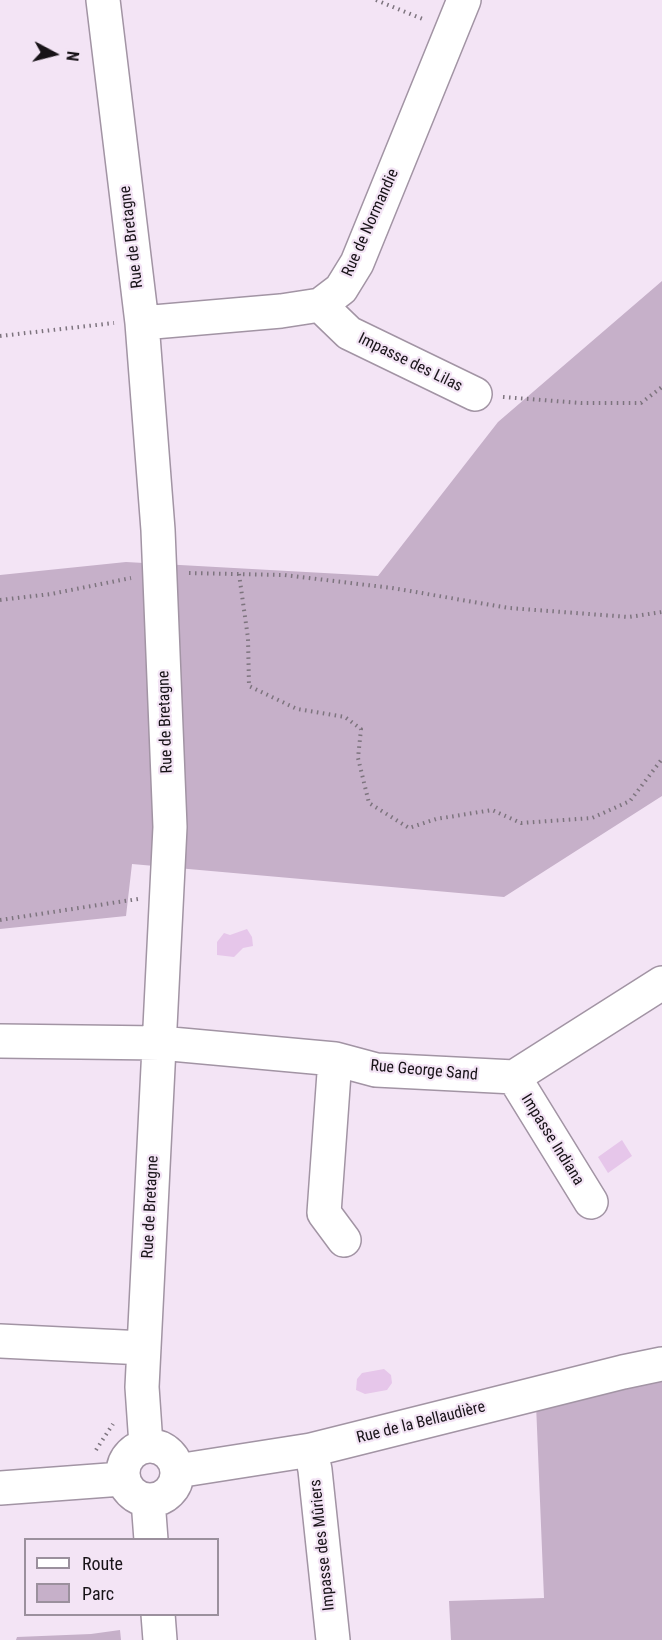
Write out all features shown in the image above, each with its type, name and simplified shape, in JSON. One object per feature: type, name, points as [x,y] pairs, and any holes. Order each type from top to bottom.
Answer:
[{"type":"street","name":"Rue de Bretagne","points":[[103,0],[142,323],[160,573],[170,827],[142,1387],[146,1445]]},
{"type":"street","name":"Rue de Normandie","points":[[320,305],[341,289],[357,263],[464,0]]},
{"type":"street","points":[[142,323],[281,311],[320,305]]},
{"type":"street","name":"Impasse des Lilas","points":[[320,305],[349,333],[475,394]]},
{"type":"street","points":[[513,1077],[662,983]]},
{"type":"street","name":"Rue George Sand","points":[[0,1041],[160,1043],[335,1059],[376,1070],[513,1077]]},
{"type":"street","points":[[335,1059],[324,1213],[344,1240]]},
{"type":"street","name":"Impasse Indiana","points":[[513,1077],[591,1202]]},
{"type":"street","points":[[0,1341],[144,1348]]},
{"type":"street","name":"Rue de la Bellaudière","points":[[177,1471],[311,1450],[662,1364]]},
{"type":"street","points":[[146,1445],[157,1446],[167,1451],[174,1460],[177,1471],[175,1483],[169,1493],[159,1499],[148,1500],[136,1497],[127,1490],[122,1479],[123,1464],[132,1451],[146,1445]]},
{"type":"street","name":"Impasse des Mûriers","points":[[311,1450],[317,1482],[333,1640]]},
{"type":"street","points":[[0,1488],[122,1479]]},
{"type":"street","points":[[148,1500],[151,1538]]},
{"type":"street","points":[[158,1616],[160,1640]]},
{"type":"path","points":[[376,0],[451,30]]},
{"type":"path","points":[[0,336],[114,323],[142,323]]},
{"type":"path","points":[[475,394],[581,403],[641,403],[662,387]]},
{"type":"path","points":[[0,600],[51,594],[160,573],[239,574],[285,575],[381,587],[509,608],[629,617],[662,612]]},
{"type":"path","points":[[239,574],[248,638],[249,686],[297,709],[345,717],[362,729],[358,758],[369,803],[409,828],[436,819],[492,810],[521,823],[592,818],[630,801],[662,759]]},
{"type":"path","points":[[0,920],[140,899]]},
{"type":"path","points":[[76,1481],[112,1425],[113,1414]]},
{"type":"green space","points":[[662,281],[662,796],[504,897],[132,864],[126,916],[0,929],[0,575],[126,562],[378,576],[498,422]]},
{"type":"green space","points":[[662,1381],[662,1640],[451,1640],[449,1601],[544,1598],[536,1404]]},
{"type":"green space","points":[[120,1630],[121,1640],[16,1640],[17,1637],[91,1634]]},
{"type":"shaded area","points":[[247,929],[252,937],[253,946],[243,948],[234,957],[217,955],[217,942],[224,933],[230,935]]},
{"type":"shaded area","points":[[622,1140],[632,1156],[608,1173],[598,1157]]},
{"type":"shaded area","points":[[384,1369],[391,1375],[392,1383],[387,1390],[365,1394],[356,1390],[357,1379],[362,1373]]}]
